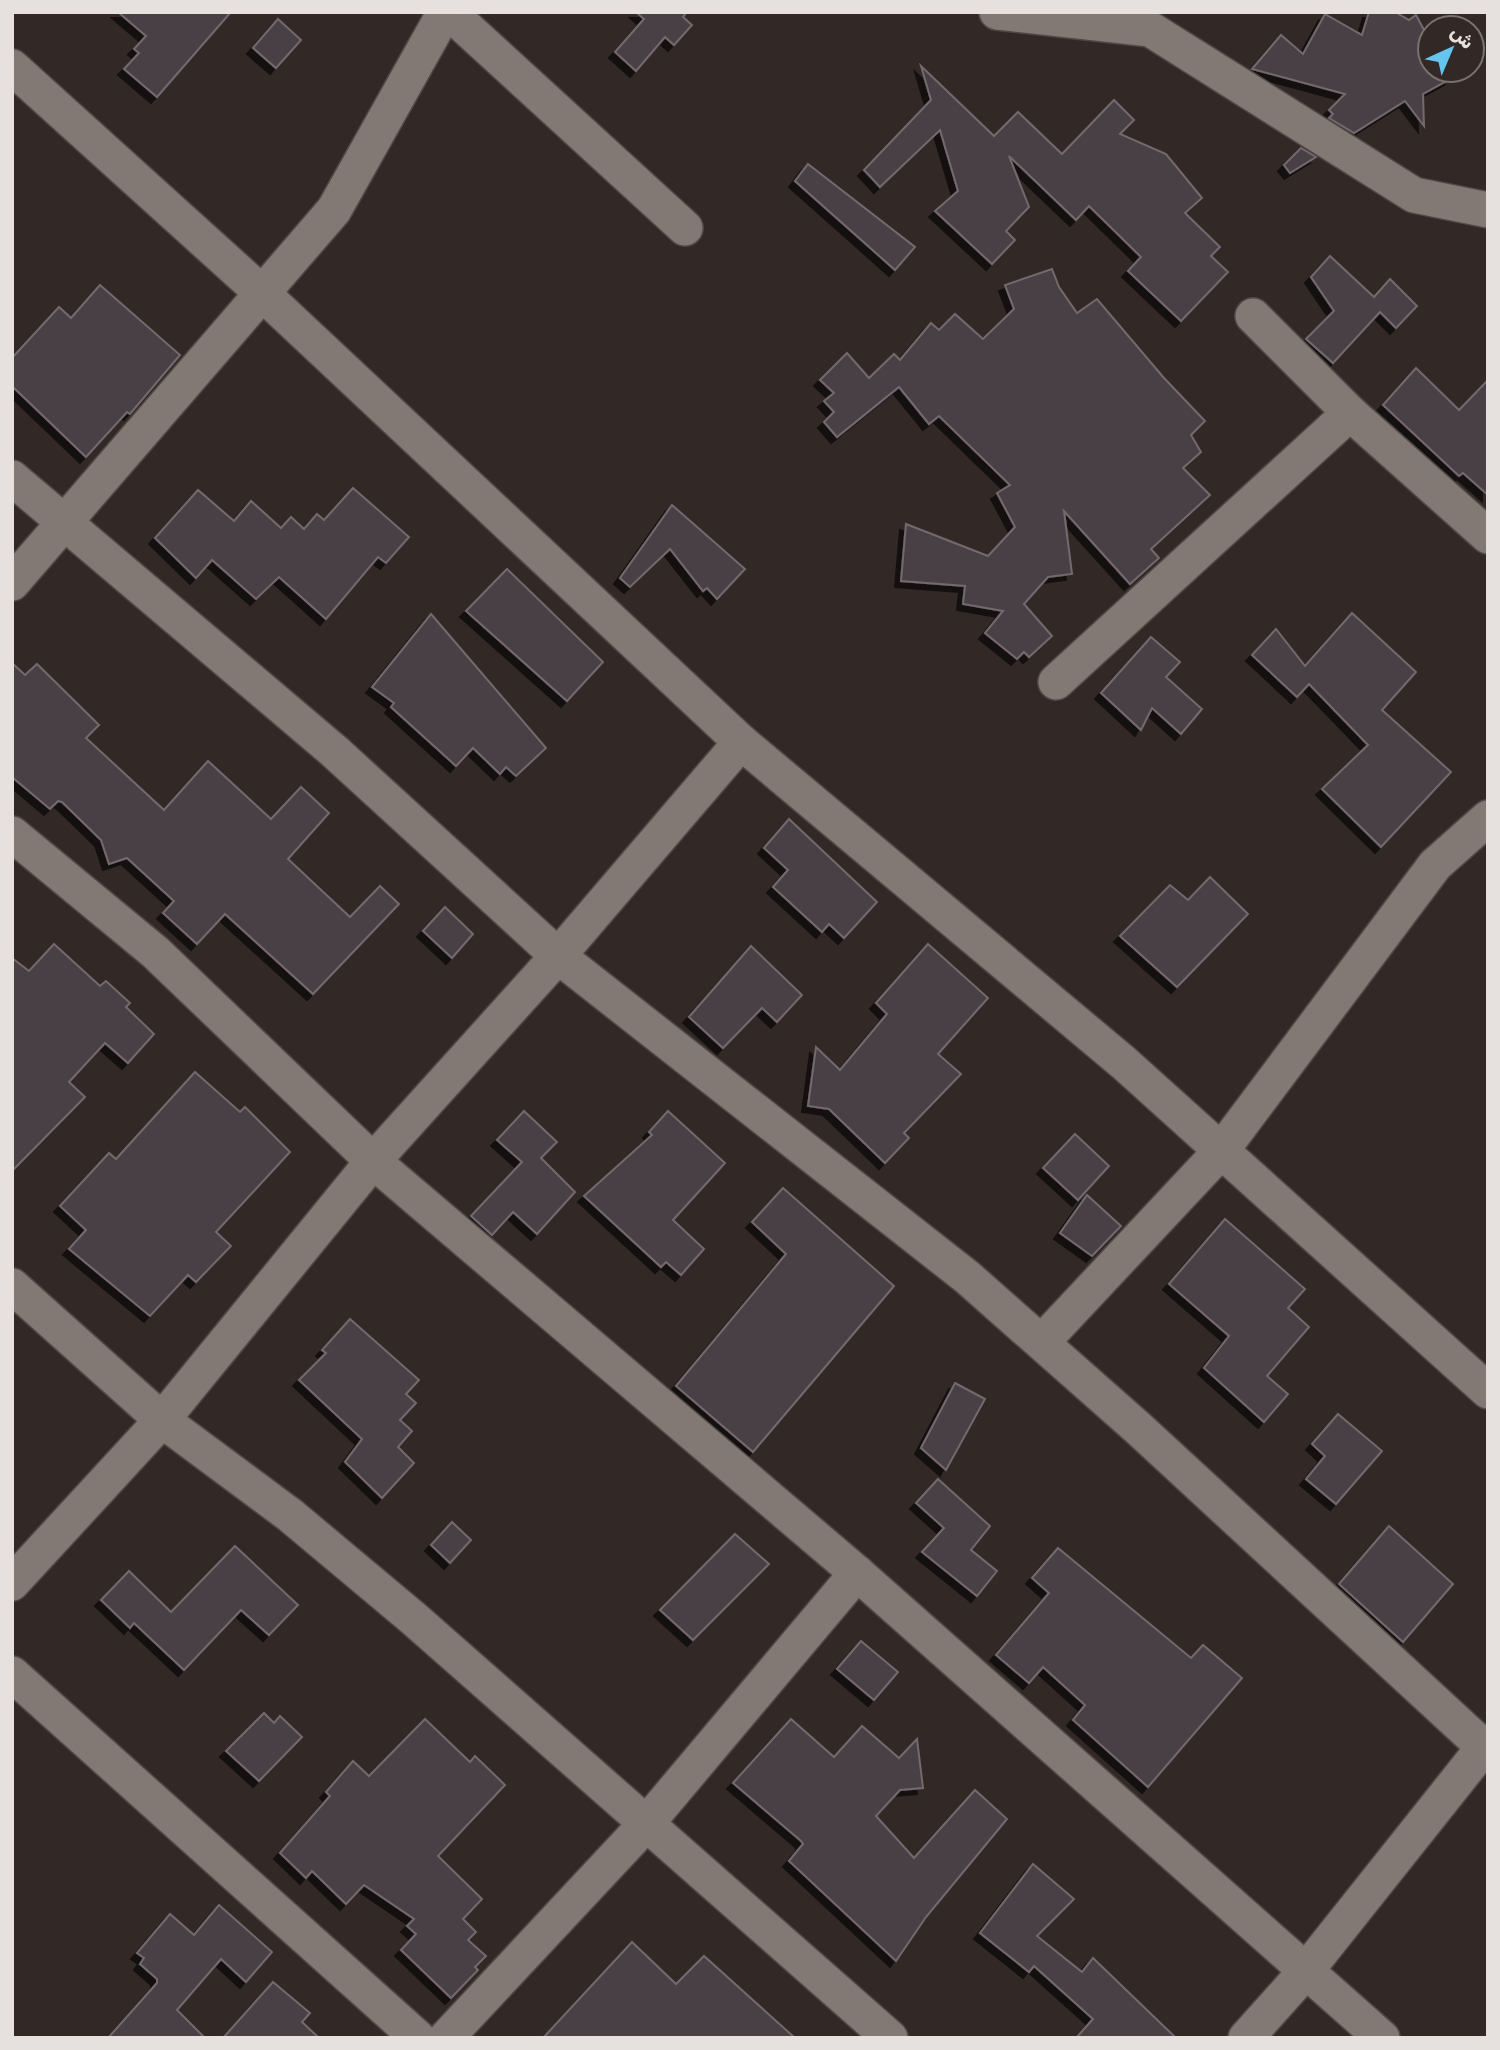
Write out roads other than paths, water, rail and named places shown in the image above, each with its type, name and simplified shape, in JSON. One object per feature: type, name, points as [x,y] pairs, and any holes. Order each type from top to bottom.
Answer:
[{"type":"street","points":[[12,583],[65,525],[334,210],[447,12],[685,228]]},
{"type":"street","points":[[997,12],[1094,18],[1150,29],[1414,195],[1488,210]]},
{"type":"street","points":[[12,67],[262,293],[741,743],[1124,1063],[1488,1391]]},
{"type":"street","points":[[1253,316],[1350,413],[1488,536]]},
{"type":"street","points":[[1056,682],[1350,413]]},
{"type":"street","points":[[12,478],[334,751],[558,956],[957,1269],[1042,1342],[1486,1747],[1305,1972],[1246,2038]]},
{"type":"street","points":[[12,1583],[162,1420],[373,1161],[558,956],[741,743]]},
{"type":"street","points":[[1042,1342],[1221,1151],[1435,865],[1488,818]]},
{"type":"street","points":[[12,834],[155,952],[373,1161],[857,1573],[1382,2038]]},
{"type":"street","points":[[12,1286],[162,1420],[290,1515],[890,2038]]},
{"type":"street","points":[[446,2038],[646,1824],[857,1573]]},
{"type":"street","points":[[12,1674],[418,2038]]}]
